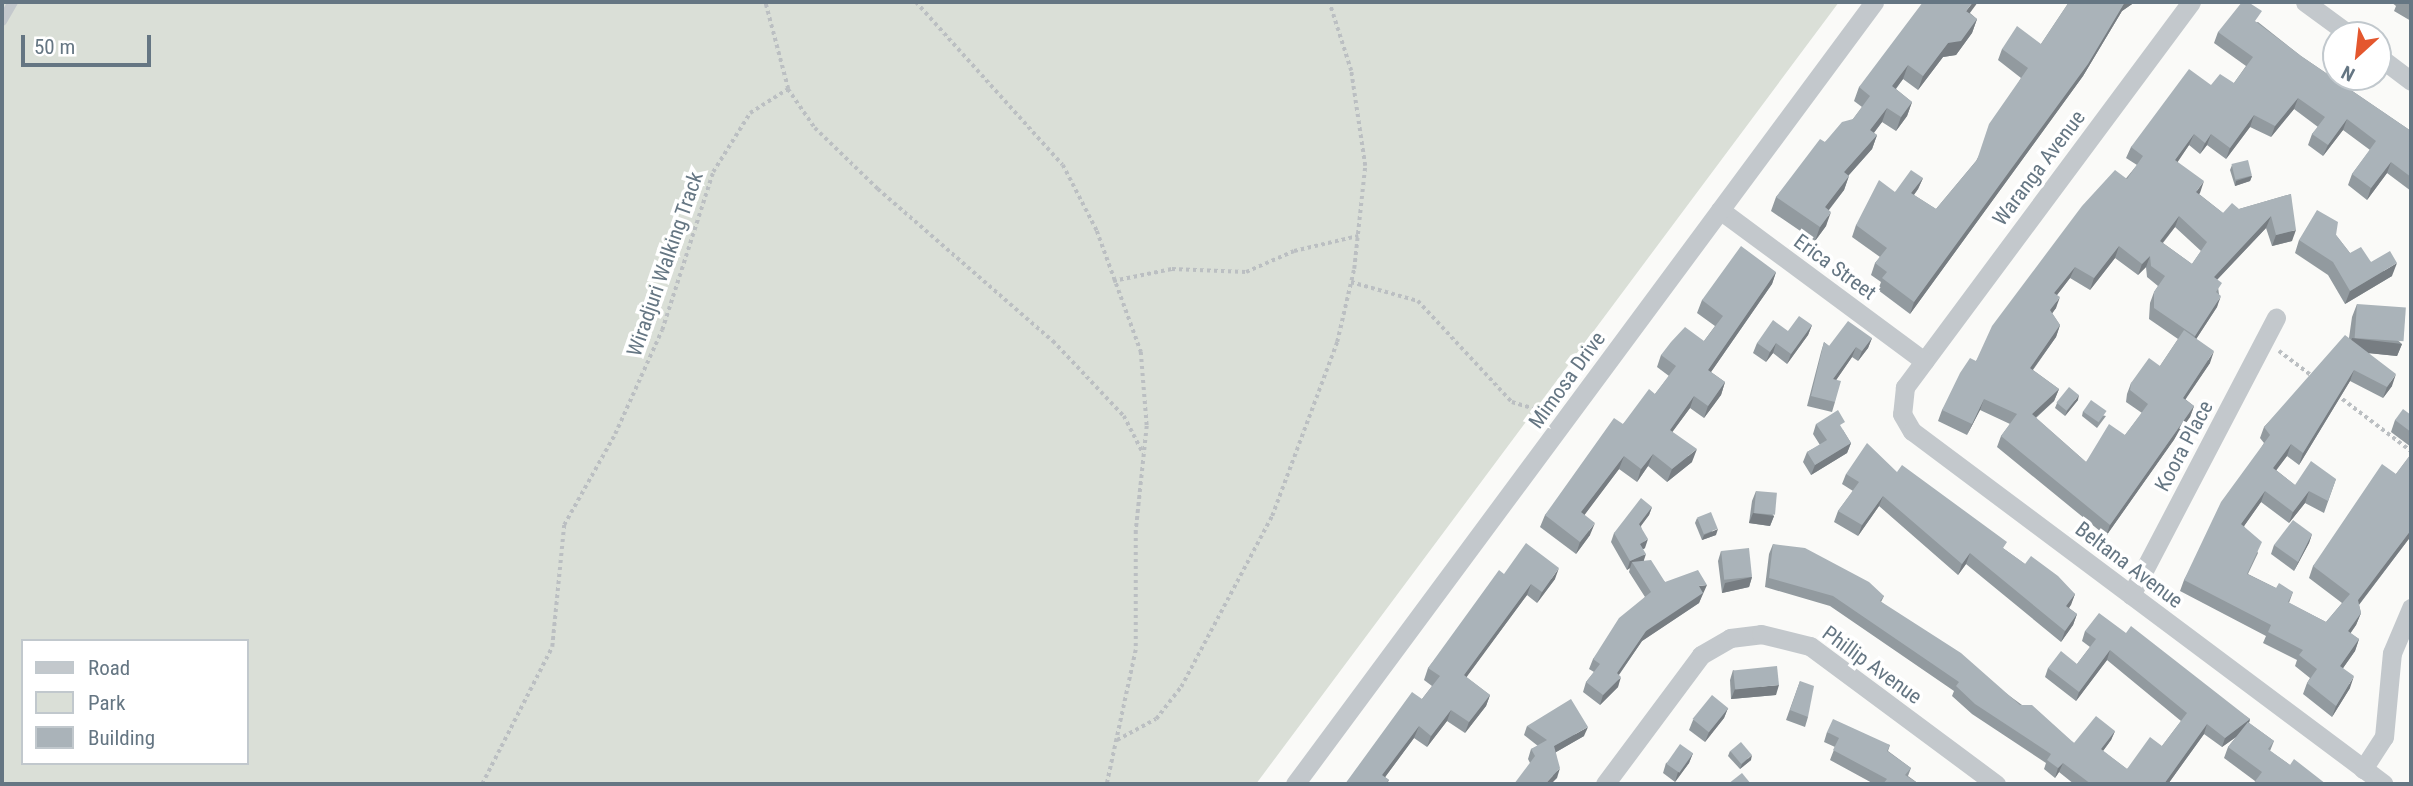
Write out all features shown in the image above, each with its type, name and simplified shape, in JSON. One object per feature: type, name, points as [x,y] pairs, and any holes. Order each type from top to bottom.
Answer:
[{"type":"street","name":"Mimosa Drive","points":[[1295,784],[1874,2]]},
{"type":"street","name":"Waranga Avenue","points":[[1924,361],[2190,2]]},
{"type":"street","points":[[2305,2],[2331,21]]},
{"type":"street","points":[[2392,67],[2411,81]]},
{"type":"street","name":"Erica Street","points":[[1720,210],[1924,361]]},
{"type":"street","name":"Koora Place","points":[[2131,595],[2276,317]]},
{"type":"street","name":"Beltana Avenue","points":[[1924,361],[1902,395],[1902,414],[1912,431],[2384,784]]},
{"type":"street","points":[[2363,769],[2384,737],[2392,653],[2411,608]]},
{"type":"street","name":"Phillip Avenue","points":[[1607,783],[1701,655],[1730,638],[1761,634],[1810,646],[1996,784]]},
{"type":"lane","points":[[2,21],[13,2]]},
{"type":"path","points":[[765,2],[788,89],[815,128],[878,189],[1053,341],[1124,416],[1144,454]]},
{"type":"path","points":[[916,2],[1063,165],[1097,231],[1113,282],[1141,352],[1144,454],[1136,650],[1107,784]]},
{"type":"path","points":[[1116,740],[1156,719],[1181,687],[1272,516],[1337,342],[1351,282],[1365,166],[1351,71],[1329,2]]},
{"type":"path","name":"Wiradjuri Walking Track","points":[[482,784],[552,647],[564,525],[615,435],[662,330],[713,172],[750,113],[788,89]]},
{"type":"path","points":[[1113,282],[1162,270],[1246,272],[1294,251],[1358,236]]},
{"type":"path","points":[[1351,282],[1418,301],[1511,402],[1567,419]]},
{"type":"path","points":[[2265,341],[2318,380]]},
{"type":"path","points":[[2328,388],[2411,451]]},
{"type":"green space","points":[[2,2],[1839,2],[1256,784],[2,784]]},
{"type":"building","points":[[1923,2],[1973,2],[1966,11],[1977,19],[1961,41],[1948,43],[1923,76],[1908,65],[1892,86],[1912,102],[1901,117],[1887,108],[1870,130],[1877,135],[1844,172],[1849,176],[1825,207],[1831,212],[1820,227],[1776,197],[1820,139],[1825,142],[1842,122],[1853,119],[1870,96],[1859,87]]},
{"type":"building","points":[[2069,2],[2125,2],[2088,64],[1914,302],[1882,278],[1887,272],[1875,263],[1887,248],[1856,225],[1879,180],[1895,192],[1911,170],[1923,178],[1911,193],[1936,209],[1977,160],[1989,124],[2028,68],[2002,49],[2017,26],[2041,44]]},
{"type":"building","points":[[2242,2],[2248,2],[2262,11],[2255,21],[2322,70],[2322,91],[2352,91],[2411,131],[2411,177],[2391,162],[2371,188],[2352,174],[2376,141],[2347,119],[2328,145],[2312,134],[2325,117],[2298,98],[2275,126],[2254,115],[2230,148],[2211,134],[2205,143],[2194,134],[2175,160],[2204,181],[2196,192],[2223,213],[2232,203],[2239,209],[2291,194],[2296,230],[2276,235],[2271,216],[2214,277],[2222,283],[2216,292],[2221,296],[2195,336],[2154,308],[2154,292],[2165,276],[2151,266],[2150,256],[2142,264],[2119,246],[2094,278],[2075,267],[2054,293],[2060,297],[2050,310],[2060,325],[2030,368],[2059,389],[2032,414],[2086,462],[2109,424],[2125,435],[2148,404],[2130,390],[2131,383],[2149,358],[2160,366],[2184,330],[2214,351],[2183,398],[2194,406],[2110,525],[2001,436],[2017,414],[1984,399],[1972,424],[1942,410],[1970,358],[1976,361],[1992,326],[2082,206],[2115,170],[2127,179],[2143,156],[2131,147],[2189,69],[2211,85],[2220,74],[2234,83],[2253,57],[2218,32]],"holes":[[[2179,216],[2207,242],[2192,264],[2160,241]]]},
{"type":"building","points":[[2248,160],[2252,176],[2235,180],[2232,164]]},
{"type":"building","points":[[2317,210],[2338,222],[2336,235],[2350,253],[2361,247],[2371,262],[2390,251],[2397,263],[2350,291],[2333,262],[2299,240]]},
{"type":"building","points":[[1741,246],[1776,272],[1708,370],[1725,382],[1708,406],[1694,396],[1670,430],[1697,449],[1672,469],[1653,454],[1641,469],[1624,456],[1581,512],[1595,523],[1580,542],[1545,515],[1614,418],[1623,424],[1649,389],[1655,394],[1676,366],[1661,355],[1671,342],[1685,327],[1704,341],[1723,316],[1702,300]]},
{"type":"building","points":[[2357,304],[2406,307],[2404,341],[2355,338]]},
{"type":"building","points":[[1799,316],[1812,325],[1791,354],[1776,343],[1770,352],[1757,343],[1773,320],[1788,331]]},
{"type":"building","points":[[1848,321],[1872,338],[1862,351],[1856,347],[1833,379],[1841,381],[1835,402],[1811,396],[1824,342],[1829,346]]},
{"type":"building","points":[[2345,335],[2396,374],[2387,387],[2354,370],[2303,453],[2291,444],[2273,468],[2295,485],[2311,461],[2336,479],[2328,501],[2309,491],[2293,512],[2265,491],[2241,524],[2262,542],[2247,574],[2276,588],[2279,583],[2293,592],[2288,602],[2326,622],[2350,594],[2313,566],[2382,464],[2396,474],[2411,454],[2411,530],[2358,600],[2361,613],[2348,631],[2359,639],[2340,666],[2354,676],[2336,706],[2307,683],[2317,669],[2299,655],[2303,650],[2268,632],[2271,625],[2184,580],[2221,502],[2270,435],[2264,427]]},
{"type":"building","points":[[2069,387],[2079,395],[2067,411],[2056,403]]},
{"type":"building","points":[[2091,400],[2107,411],[2099,422],[2083,411]]},
{"type":"building","points":[[2403,409],[2411,415],[2411,432],[2395,420]]},
{"type":"building","points":[[1838,410],[1845,422],[1840,425],[1851,443],[1815,465],[1807,452],[1827,440],[1816,424]]},
{"type":"building","points":[[1867,443],[1897,472],[1902,465],[2007,542],[2003,548],[2025,564],[2031,556],[2058,576],[2075,594],[2066,606],[2077,614],[2065,631],[1970,553],[1962,564],[1883,496],[1862,525],[1838,511],[1859,482],[1846,474]]},
{"type":"building","points":[[1756,491],[1777,493],[1775,515],[1754,513]]},
{"type":"building","points":[[1641,498],[1652,507],[1639,524],[1648,539],[1640,544],[1646,554],[1630,561],[1614,533]]},
{"type":"building","points":[[1711,512],[1718,529],[1704,534],[1697,518]]},
{"type":"building","points":[[2293,520],[2312,534],[2298,562],[2274,545]]},
{"type":"building","points":[[1526,543],[1559,568],[1542,592],[1531,584],[1464,675],[1490,695],[1469,722],[1451,710],[1431,736],[1419,726],[1382,775],[1389,780],[1385,784],[1345,784],[1412,692],[1422,699],[1440,676],[1428,668],[1499,570],[1504,574]]},
{"type":"building","points":[[1773,544],[1805,548],[1869,582],[1884,596],[1880,601],[1961,653],[2020,705],[2032,705],[2074,743],[2096,716],[2115,731],[2101,749],[2127,769],[2150,737],[2162,746],[2187,713],[2110,650],[2079,692],[2048,668],[2061,651],[2077,664],[2096,639],[2085,631],[2099,613],[2126,633],[2131,626],[2250,719],[2225,738],[2207,724],[2164,784],[2091,784],[2063,763],[2058,768],[2047,760],[2051,754],[1975,704],[1956,686],[1959,682],[1833,596],[1769,578]]},
{"type":"building","points":[[1749,548],[1752,577],[1724,580],[1721,551]]},
{"type":"building","points":[[1651,560],[1665,582],[1698,570],[1707,585],[1699,586],[1703,593],[1646,631],[1617,673],[1621,677],[1603,695],[1586,682],[1600,664],[1593,659],[1619,618],[1651,592],[1632,562]]},
{"type":"building","points":[[1777,666],[1779,685],[1735,689],[1733,671]]},
{"type":"building","points":[[1800,681],[1814,686],[1808,717],[1790,710]]},
{"type":"building","points":[[1712,695],[1728,708],[1709,732],[1692,719]]},
{"type":"building","points":[[1571,699],[1588,727],[1554,746],[1560,768],[1545,784],[1514,784],[1535,756],[1531,749],[1547,740],[1527,726]]},
{"type":"building","points":[[1833,719],[1890,745],[1887,751],[1911,768],[1905,775],[1919,784],[1883,784],[1887,779],[1833,750],[1839,738],[1827,732]]},
{"type":"building","points":[[2248,722],[2274,741],[2268,749],[2290,765],[2294,759],[2326,784],[2253,784],[2262,772],[2228,747]]},
{"type":"building","points":[[1741,742],[1752,755],[1741,764],[1730,751]]},
{"type":"building","points":[[1680,744],[1693,753],[1679,773],[1666,764]]},
{"type":"building","points":[[1742,773],[1751,784],[1728,784]]}]
